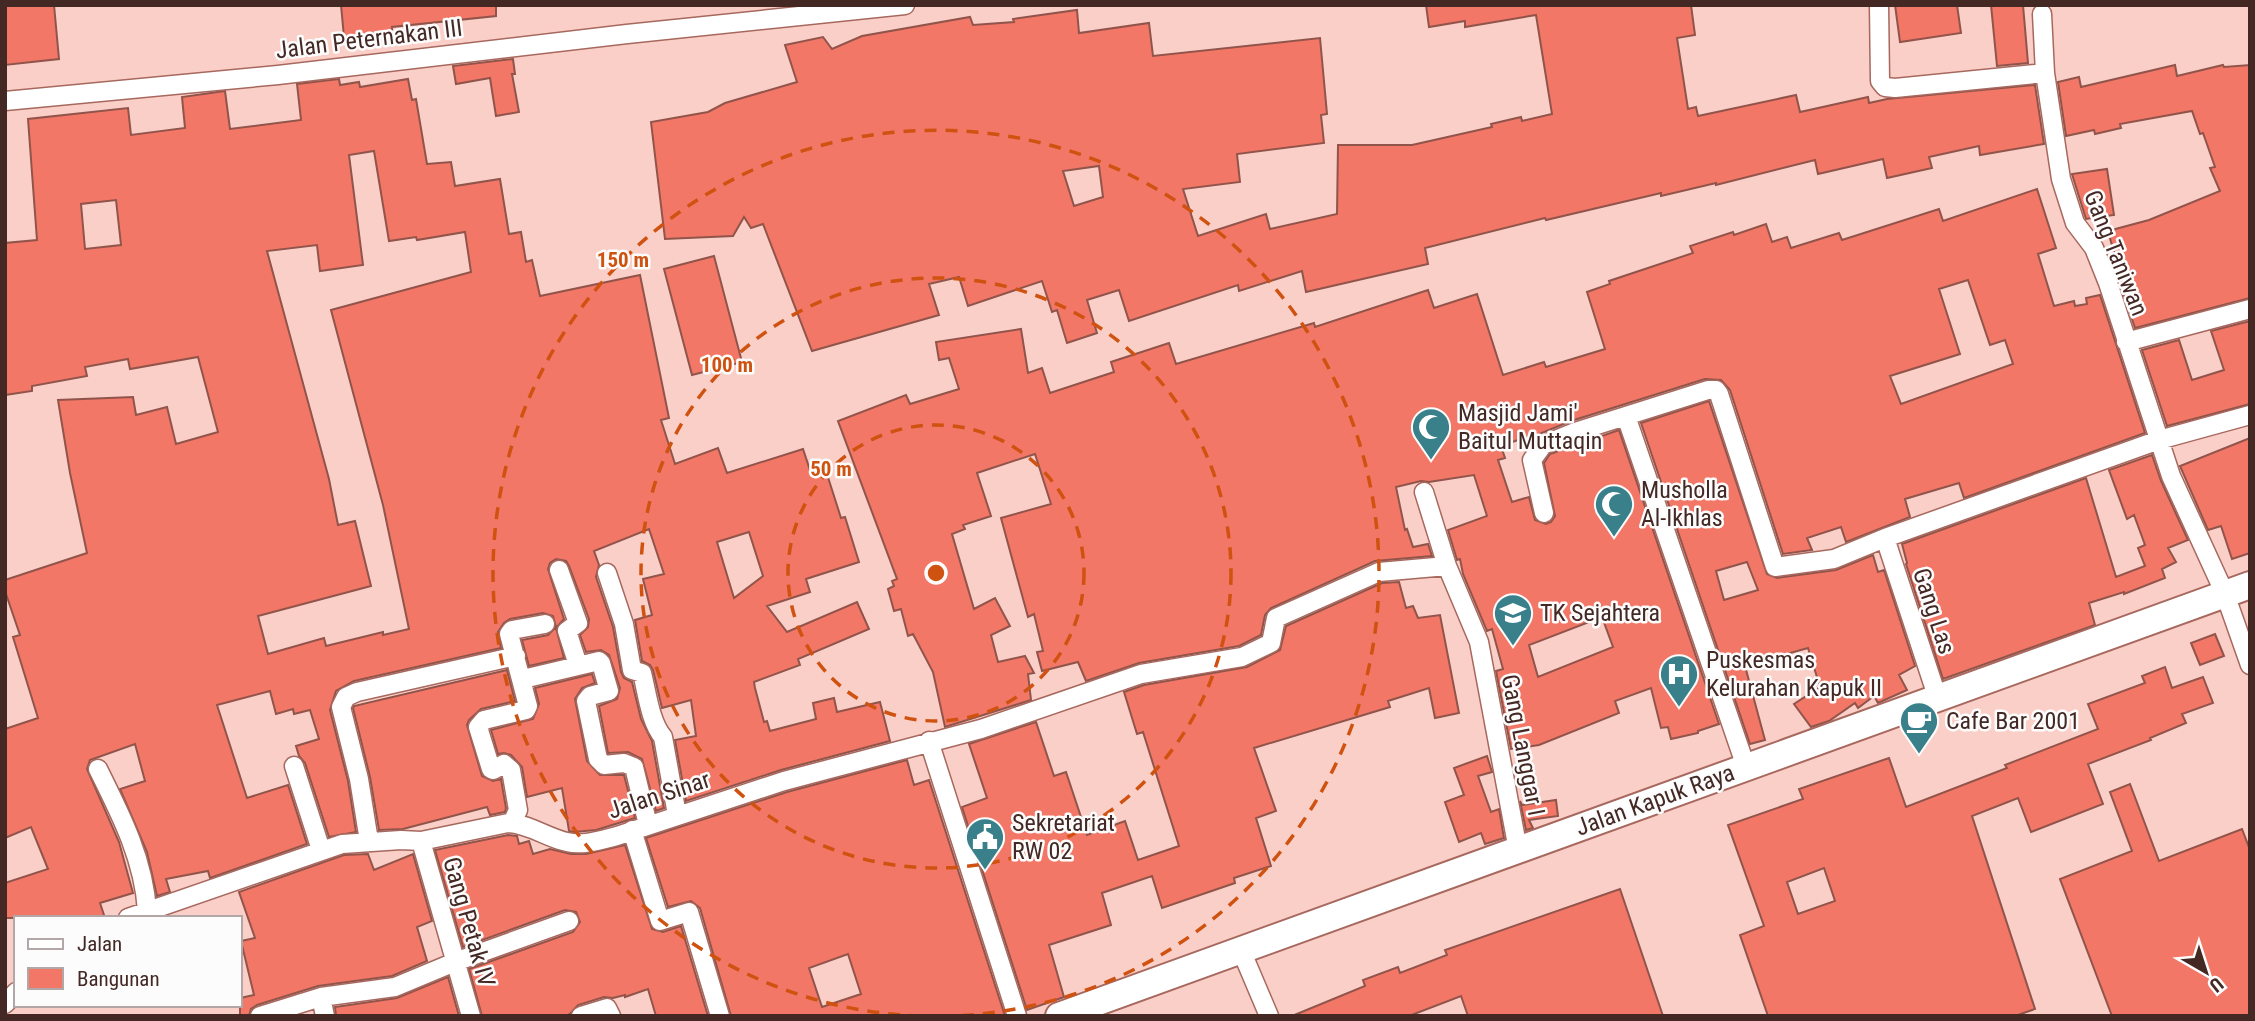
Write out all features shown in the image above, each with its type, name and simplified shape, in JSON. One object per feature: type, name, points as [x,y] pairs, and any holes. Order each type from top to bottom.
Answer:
[{"type":"main road","name":"Jalan Kapuk Raya","points":[[1059,1016],[2250,585]]},
{"type":"street","name":"Jalan Peternakan III","points":[[5,101],[278,75],[905,5]]},
{"type":"street","points":[[1879,5],[1880,81],[1885,87],[2045,73]]},
{"type":"street","name":"Gang Taniwan","points":[[2042,14],[2045,73],[2061,179],[2075,222],[2094,248],[2108,283],[2171,476],[2225,594],[2250,665]]},
{"type":"street","points":[[2126,342],[2250,309]]},
{"type":"street","points":[[1544,513],[1532,460],[1543,445],[1575,432],[1708,390],[1716,390],[1719,394],[1775,566],[1834,559],[1885,538],[2159,440],[2250,415]]},
{"type":"street","points":[[1626,416],[1746,767]]},
{"type":"street","name":"Gang Langgar I","points":[[1424,492],[1447,566],[1479,642],[1518,850]]},
{"type":"street","name":"Gang Las","points":[[1885,538],[1934,687],[1935,699]]},
{"type":"street","name":"Jalan Sinar","points":[[133,916],[342,844],[421,841],[512,823],[569,843],[589,842],[784,781],[981,729],[1141,674],[1242,657],[1271,643],[1276,618],[1379,572],[1447,566]]},
{"type":"street","points":[[559,570],[578,623],[567,631],[578,666]]},
{"type":"street","points":[[607,573],[624,624],[632,670],[642,673],[659,733],[663,737],[677,815]]},
{"type":"street","points":[[512,823],[518,810],[511,770],[504,764],[491,769],[478,727],[484,720],[526,710],[528,706],[523,679],[510,632],[545,624]]},
{"type":"street","points":[[369,841],[359,779],[341,707],[346,697],[357,692],[516,656]]},
{"type":"street","points":[[523,679],[599,660],[601,663],[609,691],[590,696],[586,701],[598,759],[604,765],[624,763],[634,767],[640,827],[660,921],[689,912],[720,1016]]},
{"type":"street","points":[[929,741],[1017,1016]]},
{"type":"street","points":[[294,766],[321,850]]},
{"type":"street","points":[[99,769],[136,852],[146,891],[147,911]]},
{"type":"street","name":"Gang Petak IV","points":[[421,841],[471,1016]]},
{"type":"street","points":[[260,1016],[321,997],[395,987],[569,921]]},
{"type":"street","points":[[1241,950],[1269,1016]]},
{"type":"street","points":[[321,997],[325,1016]]},
{"type":"street","points":[[581,1016],[607,1008],[611,1016]]},
{"type":"building","points":[[5,5],[54,5],[59,59],[5,65]]},
{"type":"building","points":[[341,5],[496,5],[496,16],[392,27],[392,31],[344,37]]},
{"type":"building","points":[[1426,5],[1691,5],[1695,35],[1677,38],[1688,109],[1696,107],[1698,116],[1796,95],[1800,112],[1868,97],[1869,103],[2035,85],[2044,144],[1980,155],[1979,146],[1929,157],[1932,168],[1887,178],[1883,159],[1818,174],[1815,160],[1716,185],[1661,196],[1661,193],[1546,220],[1545,218],[1425,248],[1428,264],[1306,292],[1302,271],[1239,291],[1238,285],[1129,321],[1119,290],[1087,300],[1097,333],[1067,343],[1057,310],[1052,312],[1042,281],[968,306],[959,277],[929,284],[939,315],[812,351],[763,224],[751,228],[744,217],[733,236],[665,239],[651,122],[708,112],[725,103],[797,82],[785,45],[823,37],[832,49],[862,36],[970,17],[973,25],[1014,22],[1013,19],[1077,10],[1079,33],[1149,23],[1153,56],[1320,38],[1327,114],[1321,115],[1324,143],[1237,154],[1240,182],[1183,189],[1198,236],[1266,214],[1270,229],[1337,214],[1338,145],[1412,145],[1492,127],[1491,124],[1521,117],[1522,121],[1552,114],[1536,15],[1465,27],[1465,21],[1429,27]],"holes":[[[1099,166],[1103,197],[1074,206],[1063,171]]]},
{"type":"building","points":[[1895,5],[1957,5],[1961,33],[1900,42]]},
{"type":"building","points":[[1991,5],[2023,5],[2028,63],[1997,66]]},
{"type":"building","points":[[513,59],[515,74],[512,74],[519,112],[496,116],[490,78],[456,84],[453,66]]},
{"type":"building","points":[[2175,65],[2177,76],[2223,65],[2250,65],[2250,298],[2135,328],[2108,231],[2149,220],[2220,191],[2210,168],[2215,167],[2192,111],[2120,124],[2121,128],[2095,134],[2094,130],[2066,136],[2058,82],[2079,77],[2081,87]]},
{"type":"building","points":[[339,79],[340,85],[359,82],[360,87],[408,79],[412,100],[416,99],[427,164],[451,162],[455,186],[500,179],[509,234],[521,232],[526,262],[532,260],[540,296],[640,275],[669,418],[661,420],[675,464],[718,448],[727,473],[803,449],[812,476],[826,471],[841,518],[845,517],[859,562],[806,579],[810,592],[767,606],[787,632],[857,602],[869,629],[798,659],[800,665],[754,682],[755,688],[764,722],[767,721],[770,731],[816,719],[813,703],[834,698],[837,712],[880,702],[890,741],[781,770],[686,801],[675,740],[696,736],[691,700],[662,708],[653,670],[642,661],[635,620],[652,615],[643,579],[664,574],[649,529],[594,551],[599,565],[596,577],[613,627],[621,672],[624,678],[632,682],[641,719],[652,741],[664,808],[656,811],[642,759],[628,752],[608,753],[599,706],[617,699],[620,688],[609,655],[601,650],[586,652],[580,635],[588,627],[589,619],[569,566],[566,561],[556,559],[550,563],[548,569],[564,619],[556,628],[564,658],[529,666],[522,640],[548,635],[556,627],[553,616],[543,613],[510,619],[504,623],[498,632],[501,648],[354,681],[336,691],[330,710],[348,781],[356,832],[329,837],[305,763],[296,746],[319,739],[310,710],[294,714],[293,709],[276,714],[270,691],[217,705],[247,798],[288,785],[307,844],[210,878],[208,871],[166,879],[170,892],[157,896],[147,852],[120,789],[145,781],[135,744],[90,760],[87,769],[119,842],[133,893],[100,903],[104,916],[5,918],[5,883],[48,869],[31,827],[5,838],[5,729],[38,718],[13,637],[20,635],[5,591],[5,580],[87,553],[58,400],[133,397],[136,415],[167,407],[176,444],[218,432],[198,357],[130,369],[128,359],[85,367],[87,376],[32,386],[32,391],[5,395],[5,243],[37,240],[28,119],[128,108],[131,135],[185,128],[182,97],[225,91],[230,129],[301,120],[297,84]],"holes":[[[374,151],[389,241],[416,237],[417,240],[465,232],[471,272],[331,310],[383,505],[409,629],[383,635],[383,632],[326,646],[324,638],[268,654],[258,616],[371,586],[355,521],[338,525],[329,479],[267,251],[317,245],[320,271],[363,265],[349,155]],[[116,200],[121,245],[85,249],[81,204]],[[749,532],[763,576],[734,598],[717,542]]]},
{"type":"building","points":[[2107,169],[2114,215],[2086,219],[2072,174]]},
{"type":"building","points":[[2037,189],[2056,248],[2038,254],[2054,306],[2074,301],[2075,306],[2087,304],[2086,298],[2100,295],[2145,433],[1964,498],[1959,483],[1905,499],[1910,517],[1846,542],[1841,527],[1807,538],[1812,550],[1783,554],[1730,390],[1721,380],[1705,379],[1571,421],[1533,439],[1532,435],[1501,446],[1505,458],[1498,460],[1512,502],[1529,497],[1535,520],[1546,524],[1555,516],[1544,463],[1550,454],[1619,430],[1719,724],[1698,733],[1671,739],[1668,727],[1661,728],[1651,688],[1615,701],[1619,713],[1539,745],[1511,749],[1496,671],[1503,669],[1492,629],[1487,631],[1463,574],[1460,559],[1457,560],[1448,530],[1487,516],[1474,475],[1421,481],[1396,487],[1405,530],[1407,529],[1413,547],[1428,544],[1432,556],[1375,561],[1271,608],[1265,615],[1261,635],[1239,646],[1139,663],[1086,681],[1078,662],[1042,671],[1037,652],[1043,651],[1034,614],[1028,617],[1001,518],[1051,504],[1035,454],[977,473],[991,516],[963,525],[965,529],[952,534],[974,609],[995,598],[1010,626],[991,635],[998,662],[1025,656],[1034,673],[1028,674],[1031,700],[945,727],[933,672],[913,634],[908,636],[901,609],[894,611],[888,589],[894,586],[892,581],[897,579],[838,421],[906,395],[910,404],[959,389],[949,358],[939,360],[936,342],[1021,329],[1028,373],[1042,368],[1050,393],[1114,372],[1111,362],[1169,343],[1176,364],[1314,323],[1315,327],[1428,290],[1434,308],[1477,294],[1503,375],[1544,362],[1546,367],[1605,349],[1587,292],[1610,284],[1609,281],[1693,253],[1690,246],[1766,224],[1772,242],[1787,237],[1791,248],[1839,233],[1842,240],[1939,209],[1943,221]],"holes":[[[1968,280],[1990,345],[2005,340],[2013,364],[1901,404],[1890,376],[1960,354],[1939,289]],[[1602,617],[1613,647],[1538,677],[1529,645]]]},
{"type":"building","points":[[714,256],[742,362],[692,375],[664,269]]},
{"type":"building","points":[[2250,321],[2250,404],[2167,426],[2142,350],[2179,340],[2192,380],[2224,370],[2211,331]]},
{"type":"building","points":[[1709,401],[1767,574],[1777,578],[1836,570],[1873,555],[1878,572],[1884,570],[1915,666],[1899,675],[1907,690],[1878,703],[1874,696],[1858,708],[1855,703],[1829,721],[1811,727],[1794,704],[1820,687],[1808,648],[1745,666],[1765,740],[1750,744],[1641,423]],"holes":[[[1747,562],[1758,590],[1724,600],[1716,571]]]},
{"type":"building","points":[[2250,438],[2250,553],[2232,559],[2221,526],[2208,530],[2180,466]]},
{"type":"building","points":[[2152,455],[2188,540],[2168,548],[2176,562],[2162,569],[2165,578],[2124,594],[2089,603],[2095,625],[1943,679],[1902,544],[2086,478],[2116,577],[2145,566],[2138,548],[2145,545],[2134,515],[2127,519],[2109,470]]},
{"type":"building","points":[[1399,582],[1406,608],[1413,606],[1418,618],[1440,615],[1459,713],[1435,718],[1429,688],[1388,701],[1390,707],[1254,748],[1276,811],[1256,818],[1271,866],[1234,878],[1235,883],[1162,908],[1152,876],[1102,893],[1111,925],[1049,945],[1064,997],[1027,1010],[962,807],[987,798],[969,744],[1036,722],[1054,776],[1066,772],[1087,835],[1125,821],[1138,860],[1179,846],[1143,732],[1137,734],[1124,692],[1144,685],[1247,667],[1280,650],[1286,626],[1382,583]]},
{"type":"building","points":[[2215,634],[2224,656],[2200,665],[2191,643]]},
{"type":"building","points":[[2165,667],[2172,688],[2203,677],[2213,703],[2182,714],[2186,723],[2150,738],[2151,740],[2088,764],[2103,804],[2031,832],[2018,798],[1972,816],[2035,1009],[2015,1016],[1768,1016],[1740,935],[1764,926],[1728,825],[1803,799],[1799,789],[1889,758],[1906,807],[2098,729],[2088,704],[2145,683],[2142,676]],"holes":[[[1824,868],[1835,901],[1798,914],[1787,882]]]},
{"type":"building","points":[[507,670],[515,701],[481,709],[467,725],[482,776],[493,781],[501,779],[505,812],[490,815],[487,807],[403,829],[379,830],[354,706]]},
{"type":"building","points":[[592,674],[595,683],[582,688],[575,699],[587,761],[600,775],[624,775],[635,818],[596,830],[574,832],[569,831],[562,788],[527,797],[522,767],[511,755],[498,754],[491,730],[533,719],[539,704],[535,688]]},
{"type":"building","points":[[1487,756],[1492,772],[1478,776],[1491,812],[1499,809],[1504,838],[1485,844],[1481,833],[1459,842],[1445,802],[1464,795],[1454,768]]},
{"type":"building","points":[[907,760],[914,785],[929,780],[1005,1016],[731,1016],[700,908],[691,901],[668,907],[646,838],[787,792]],"holes":[[[848,954],[861,994],[822,1007],[809,968]]]},
{"type":"building","points":[[2130,784],[2159,861],[2242,829],[2250,850],[2250,1016],[2112,1016],[2060,879],[2132,851],[2110,792]]},
{"type":"building","points":[[1556,800],[1558,816],[1529,820],[1533,828],[1526,830],[1520,801],[1522,805]]},
{"type":"building","points":[[508,835],[517,836],[519,844],[529,841],[533,854],[550,849],[586,854],[625,845],[652,929],[663,932],[681,926],[708,1016],[656,1016],[648,989],[625,997],[604,997],[578,1005],[565,1016],[482,1016],[469,969],[573,932],[580,922],[576,912],[565,910],[463,947],[435,850]]},
{"type":"building","points":[[368,854],[374,870],[413,854],[432,921],[417,927],[427,961],[392,976],[318,986],[257,1005],[251,1009],[249,1016],[240,1016],[242,998],[254,995],[242,941],[255,938],[239,892],[344,855]]},
{"type":"building","points":[[1620,889],[1663,1016],[1468,1016],[1461,996],[1409,1016],[1292,1016],[1365,986],[1363,980],[1398,967],[1400,973],[1447,955],[1445,950]]},
{"type":"building","points":[[448,977],[459,1016],[336,1016],[335,1007],[397,998]]},
{"type":"place","name":"Masjid Jami' Baitul Muttaqin","points":[[1431,461]]},
{"type":"place","name":"Musholla Al-Ikhlas","points":[[1614,538]]},
{"type":"place","name":"TK Sejahtera","points":[[1513,647]]},
{"type":"place","name":"Puskesmas Kelurahan Kapuk II","points":[[1679,708]]},
{"type":"place","name":"Cafe Bar 2001","points":[[1919,755]]},
{"type":"place","name":"Sekretariat RW 02","points":[[985,871]]}]
